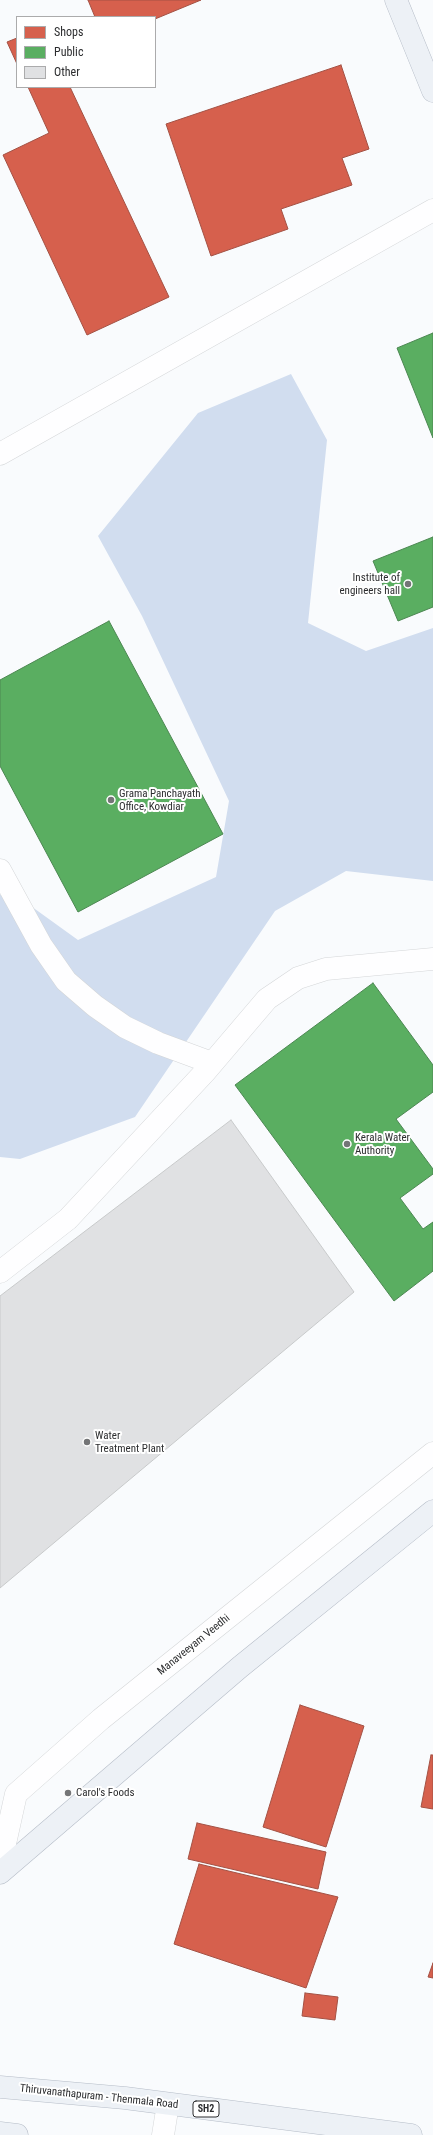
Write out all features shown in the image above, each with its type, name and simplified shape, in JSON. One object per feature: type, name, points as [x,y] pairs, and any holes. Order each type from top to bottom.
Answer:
[{"type":"main road","points":[[396,0],[433,91]]},
{"type":"main road","points":[[0,1873],[240,1668],[433,1510]]},
{"type":"main road","name":"Thiruvanathapuram - Thenmala Road","points":[[0,2087],[168,2104],[411,2135]]},
{"type":"main road","points":[[0,2133],[17,2135]]},
{"type":"street","points":[[0,454],[433,210]]},
{"type":"street","points":[[0,870],[41,945],[66,981],[95,1006],[125,1027],[158,1042],[212,1063]]},
{"type":"street","points":[[0,1272],[68,1219],[212,1063],[267,999],[298,978],[326,969],[433,959]]},
{"type":"street","name":"Manaveeyam Veedhi","points":[[0,1866],[16,1794],[101,1719],[433,1453]]},
{"type":"street","points":[[163,2135],[168,2104]]},
{"type":"shaded area","points":[[291,374],[327,440],[308,623],[366,651],[433,628],[433,881],[346,871],[275,911],[135,1117],[20,1159],[0,1157],[0,895],[10,891],[78,940],[216,877],[229,801],[142,616],[98,536],[198,413]]},
{"type":"building: Shops","points":[[88,0],[201,0],[156,19],[156,16],[95,16]]},
{"type":"building: Shops","points":[[16,38],[16,62],[7,42]]},
{"type":"building: Shops","points":[[341,65],[369,149],[342,158],[352,185],[281,209],[288,229],[211,256],[166,124]]},
{"type":"building: Shops","points":[[28,88],[70,88],[169,297],[87,335],[3,155],[49,133]]},
{"type":"building: Shops","points":[[300,1705],[364,1726],[326,1847],[263,1827]]},
{"type":"building: Shops","points":[[431,1755],[433,1755],[433,1809],[421,1807]]},
{"type":"building: Shops","points":[[197,1823],[326,1852],[318,1889],[188,1859]]},
{"type":"building: Shops","points":[[199,1864],[338,1897],[306,1988],[174,1944]]},
{"type":"building: Shops","points":[[433,1963],[433,1978],[428,1977]]},
{"type":"building: Shops","points":[[305,1993],[338,1997],[335,2020],[302,2016]]},
{"type":"building: Public","points":[[433,333],[433,438],[397,348]]},
{"type":"building: Public","name":"Institute of engineers hall","points":[[433,537],[433,607],[398,621],[373,561]]},
{"type":"building: Public","name":"Grama Panchayath Office, Kowdiar","points":[[109,621],[223,834],[78,912],[0,766],[0,680]]},
{"type":"building: Public","name":"Kerala Water Authority","points":[[373,983],[433,1065],[433,1092],[396,1119],[433,1169],[433,1174],[400,1198],[423,1229],[433,1222],[433,1271],[394,1301],[235,1085]]},
{"type":"building: Other","name":"Water Treatment Plant","points":[[231,1120],[354,1292],[0,1588],[0,1296]]},
{"type":"place","name":"Institute of engineers hall","points":[[408,584]]},
{"type":"place","name":"Grama Panchayath Office, Kowdiar","points":[[111,800]]},
{"type":"place","name":"Kerala Water Authority","points":[[347,1144]]},
{"type":"place","name":"Water Treatment Plant","points":[[87,1442]]},
{"type":"place","name":"Carol's Foods","points":[[68,1793]]}]
